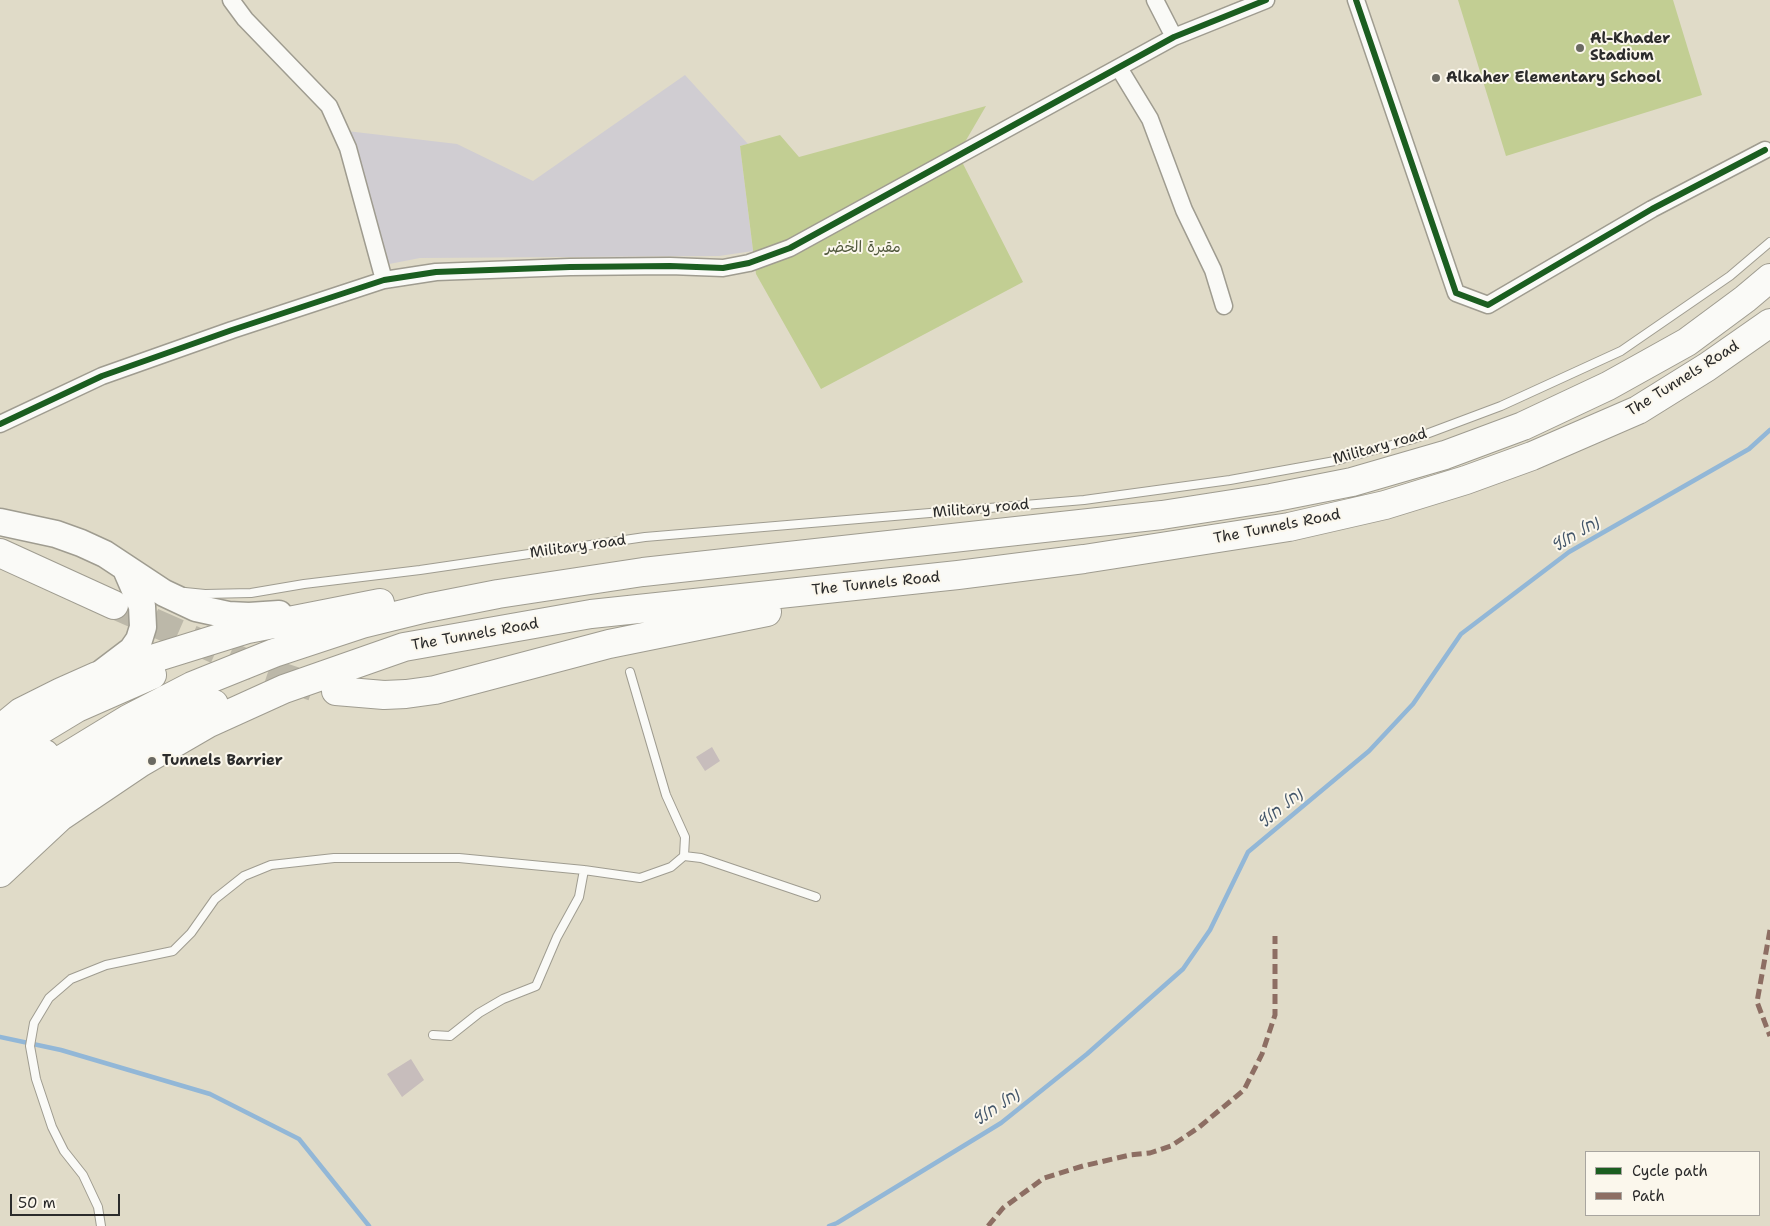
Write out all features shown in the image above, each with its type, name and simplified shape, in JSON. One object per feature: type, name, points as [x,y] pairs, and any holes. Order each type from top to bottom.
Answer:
[{"type":"highway","name":"The Tunnels Road","points":[[498,594],[643,572],[1162,515],[1271,498],[1352,482],[1445,455],[1523,426],[1608,386],[1687,342],[1770,278]]},
{"type":"highway","name":"The Tunnels Road","points":[[0,873],[60,818],[140,763],[209,723],[284,689],[404,647],[591,614],[958,575],[1102,556],[1289,527],[1385,505],[1466,480],[1532,456],[1638,410],[1707,367],[1770,322]]},
{"type":"highway","points":[[0,553],[114,604]]},
{"type":"highway","points":[[336,691],[384,695],[435,690],[609,644],[958,575]]},
{"type":"highway","points":[[0,729],[21,712],[97,676],[248,629],[400,600],[498,594]]},
{"type":"highway","points":[[0,812],[64,758],[128,719],[192,686],[274,653],[362,624],[427,608],[498,594]]},
{"type":"highway","points":[[0,758],[24,740],[77,708],[223,646],[400,600]]},
{"type":"highway","points":[[0,785],[70,736],[119,706],[170,680],[400,600]]},
{"type":"highway","points":[[0,840],[32,809],[85,768],[160,726],[245,692],[292,677],[404,647]]},
{"type":"main road","points":[[0,522],[56,534],[105,554],[164,593],[196,608],[228,615],[294,614],[400,600]]},
{"type":"main road","points":[[97,676],[132,650],[139,640],[143,627],[142,606],[133,574]]},
{"type":"street","points":[[231,0],[245,19],[329,106],[348,148],[384,280]]},
{"type":"street","points":[[1155,0],[1174,37]]},
{"type":"street","points":[[0,424],[102,376],[232,330],[384,280],[436,272],[570,267],[670,266],[723,268],[749,263],[790,248],[1174,37],[1266,0]]},
{"type":"street","points":[[1356,0],[1456,293],[1488,305],[1652,209],[1765,150]]},
{"type":"street","points":[[1119,68],[1150,119],[1184,210],[1213,270],[1224,306]]},
{"type":"lane","name":"Military road","points":[[133,574],[170,590],[205,594],[252,593],[304,584],[420,570],[645,537],[1084,500],[1230,480],[1335,461],[1413,439],[1501,406],[1621,350],[1730,276],[1770,242]]},
{"type":"lane","points":[[100,1226],[98,1207],[83,1175],[64,1151],[52,1127],[36,1079],[30,1046],[34,1024],[49,998],[71,979],[106,965],[173,950],[191,933],[215,899],[244,876],[271,865],[334,858],[459,858],[584,870],[640,878],[671,867],[684,856],[685,837],[666,795],[630,672]]},
{"type":"lane","points":[[684,856],[700,858],[816,897]]},
{"type":"lane","points":[[433,1035],[450,1036],[479,1013],[503,999],[536,986],[557,937],[579,897],[584,870]]},
{"type":"shaded area","points":[[685,75],[748,144],[740,146],[753,251],[719,256],[420,258],[384,265],[347,131],[457,144],[533,181]]},
{"type":"green space","name":"Al-Khader Stadium","points":[[1458,0],[1673,0],[1702,95],[1506,156]]},
{"type":"green space","name":"مقبرة الخضر","points":[[986,106],[958,154],[1023,282],[821,389],[756,274],[740,146],[780,135],[799,157]]},
{"type":"building","points":[[712,747],[720,761],[705,771],[696,757]]},
{"type":"building","points":[[411,1059],[424,1080],[402,1097],[387,1074]]},
{"type":"waterway","name":"נחל חלץ","points":[[829,1226],[837,1223],[1001,1123],[1087,1054],[1183,969],[1210,930],[1248,852],[1369,751],[1413,704],[1461,634],[1569,552],[1749,449],[1770,430]]},
{"type":"waterway","points":[[0,1037],[61,1050],[210,1094],[299,1139],[369,1226]]},
{"type":"tunnel","points":[[114,605],[262,670],[313,687]]},
{"type":"marked path","points":[[1770,930],[1757,1002],[1770,1036]]},
{"type":"marked path","points":[[988,1226],[1003,1208],[1044,1178],[1083,1166],[1130,1155],[1150,1153],[1171,1146],[1198,1128],[1244,1090],[1262,1054],[1275,1015],[1275,936]]},
{"type":"cycle path","points":[[0,424],[102,376],[232,330],[384,280],[436,272],[570,267],[670,266],[723,268],[749,263],[790,248],[1174,37],[1266,0]]},
{"type":"cycle path","points":[[1356,0],[1456,293],[1488,305],[1652,209],[1765,150]]},
{"type":"place","name":"Al-Khader Stadium","points":[[1580,48]]},
{"type":"place","name":"Alkaher Elementary School","points":[[1436,78]]},
{"type":"place","name":"Tunnels Barrier","points":[[152,761]]}]
